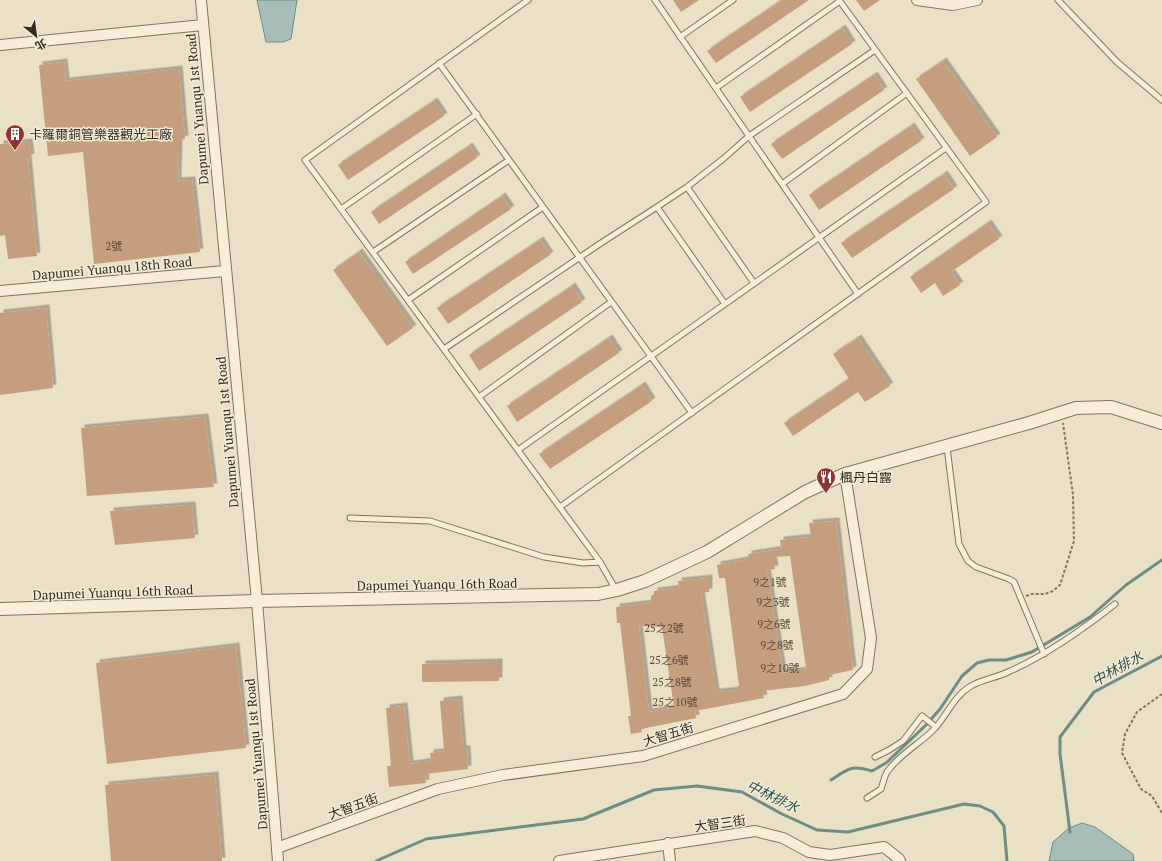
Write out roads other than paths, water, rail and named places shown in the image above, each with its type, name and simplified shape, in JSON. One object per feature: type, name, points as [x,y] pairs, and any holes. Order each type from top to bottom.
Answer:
[{"type":"street","name":"Dapumei Yuanqu 1st Road","points":[[201,0],[257,602],[278,861]]},
{"type":"street","points":[[916,0],[953,5],[977,0]]},
{"type":"street","points":[[0,45],[203,26]]},
{"type":"street","name":"Dapumei Yuanqu 18th Road","points":[[0,291],[225,270]]},
{"type":"street","name":"Dapumei Yuanqu 16th Road","points":[[0,609],[598,594],[617,590],[645,581],[708,552],[805,492],[845,474],[947,447],[1076,408],[1111,407],[1162,423]]},
{"type":"street","name":"大智五街","points":[[277,848],[438,790],[503,775],[643,756],[843,694],[867,669],[871,638],[845,474]]},
{"type":"street","name":"大智三街","points":[[559,861],[755,830],[783,838],[809,852],[830,855],[884,847],[900,861]]},
{"type":"street","points":[[668,843],[670,861]]},
{"type":"lane","points":[[527,0],[305,160],[600,562],[617,590]]},
{"type":"lane","points":[[655,0],[858,294]]},
{"type":"lane","points":[[680,37],[733,0]]},
{"type":"lane","points":[[1058,0],[1117,62],[1162,100]]},
{"type":"lane","points":[[560,508],[986,202],[840,1],[716,88]]},
{"type":"lane","points":[[444,350],[601,243],[687,187],[723,159],[749,136],[875,50]]},
{"type":"lane","points":[[439,63],[692,413]]},
{"type":"lane","points":[[782,184],[907,93]]},
{"type":"lane","points":[[341,209],[477,114]]},
{"type":"lane","points":[[518,450],[946,148]]},
{"type":"lane","points":[[373,252],[510,160]]},
{"type":"lane","points":[[687,187],[754,283]]},
{"type":"lane","points":[[408,300],[543,207]]},
{"type":"lane","points":[[658,207],[725,304]]},
{"type":"lane","points":[[479,397],[612,302]]},
{"type":"lane","points":[[947,447],[959,544],[968,561],[976,567],[1014,582],[1044,654]]},
{"type":"lane","points":[[350,518],[430,522],[544,557],[583,564],[600,562]]},
{"type":"lane","points":[[867,798],[882,789],[886,773],[896,762],[936,727],[954,700],[970,686],[989,678],[1007,673],[1044,654],[1080,632],[1115,604]]},
{"type":"lane","points":[[875,757],[903,741],[922,716],[936,727]]},
{"type":"water","points":[[257,0],[297,0],[291,39],[283,42],[266,42]]},
{"type":"water","points":[[1082,823],[1095,827],[1133,854],[1134,861],[1049,861],[1053,842],[1069,828]]},
{"type":"waterway","points":[[831,780],[846,770],[859,768],[872,771],[886,763],[926,725],[940,709],[962,676],[977,663],[989,660],[1006,660],[1032,652],[1090,617],[1126,585],[1162,560]]},
{"type":"waterway","name":"中林排水","points":[[1070,832],[1060,754],[1060,737],[1094,692],[1162,656]]},
{"type":"waterway","name":"中林排水","points":[[376,861],[426,839],[583,819],[654,790],[697,786],[742,792],[782,814],[817,830],[848,832],[964,804],[980,806],[993,812],[1004,826],[1007,861]]},
{"type":"place","name":"卡羅爾銅管樂器觀光工廠","points":[[15,151]]},
{"type":"place","name":"楓丹白露","points":[[826,494]]}]
